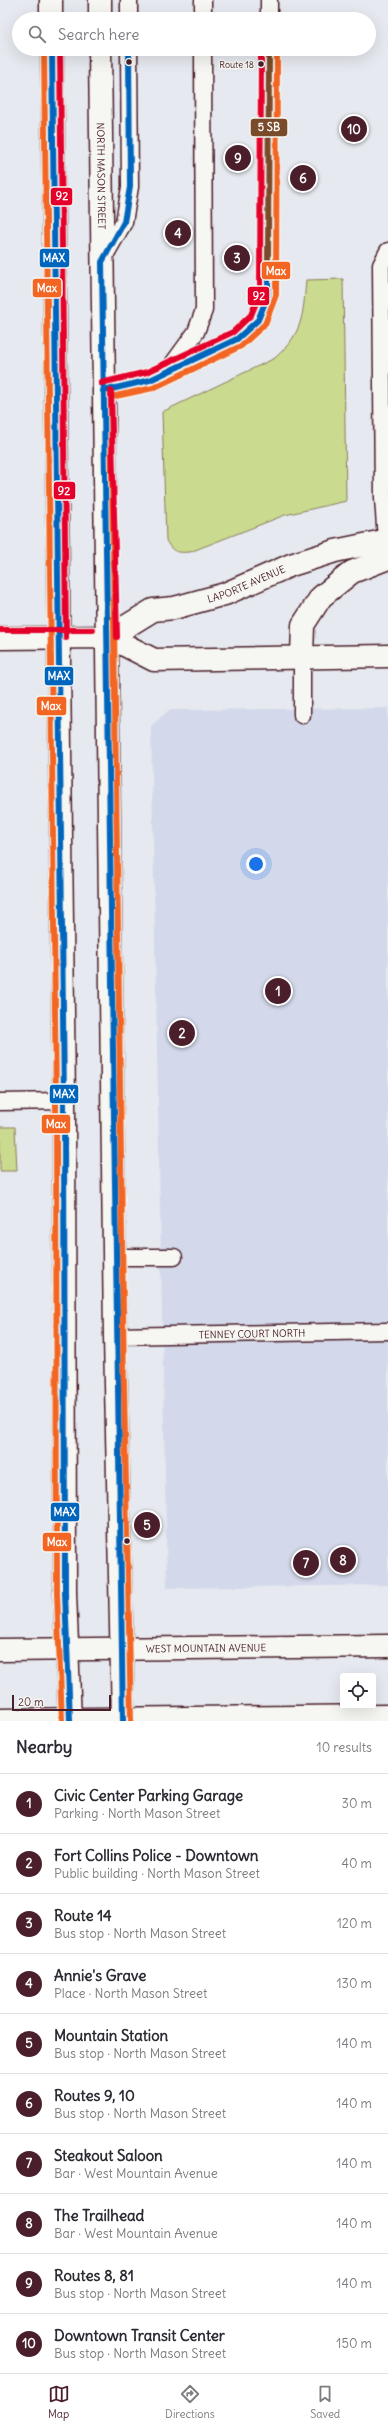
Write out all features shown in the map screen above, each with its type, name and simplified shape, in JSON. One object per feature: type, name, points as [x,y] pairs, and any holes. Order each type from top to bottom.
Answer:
[{"type":"street","points":[[51,0],[51,12]]},
{"type":"street","points":[[100,0],[100,12]]},
{"type":"street","points":[[52,56],[64,1101],[65,1585],[70,1720]]},
{"type":"street","name":"NORTH MASON STREET","points":[[100,56],[103,391],[109,637],[115,1336],[120,1648],[123,1720]]},
{"type":"street","points":[[302,656],[303,625],[321,597],[387,546]]},
{"type":"street","name":"LAPORTE AVENUE","points":[[109,637],[153,610],[174,608],[225,594],[291,565],[335,550],[387,546]]},
{"type":"street","points":[[0,638],[109,637],[154,660],[302,656],[388,656]]},
{"type":"street","name":"WEST MOUNTAIN AVENUE","points":[[0,1650],[388,1646]]},
{"type":"street","points":[[0,1720],[123,1720],[388,1716]]},
{"type":"lane","points":[[129,0],[129,12]]},
{"type":"lane","points":[[203,0],[203,12]]},
{"type":"lane","points":[[269,0],[269,12]]},
{"type":"lane","points":[[102,262],[124,222],[130,187],[129,56]]},
{"type":"lane","points":[[168,371],[196,332],[204,310],[203,56]]},
{"type":"lane","points":[[103,391],[150,380],[237,339],[258,320],[268,295],[269,56]]},
{"type":"lane","points":[[387,546],[383,498],[381,265],[388,251]]},
{"type":"lane","points":[[302,656],[302,715]]},
{"type":"lane","points":[[0,1102],[64,1101]]},
{"type":"lane","points":[[114,1257],[174,1257]]},
{"type":"lane","name":"TENNEY COURT NORTH","points":[[115,1336],[388,1331]]},
{"type":"shaded area","points":[[388,708],[388,1585],[167,1588],[151,726],[169,710]]},
{"type":"green space","points":[[343,279],[346,501],[285,515],[190,552],[175,551],[170,547],[166,540],[162,412],[275,358],[291,340],[300,323],[304,304],[306,280]]},
{"type":"green space","points":[[0,1127],[15,1127],[17,1171],[0,1171]]},
{"type":"transit line","name":"Max","points":[[44,56],[56,1101],[57,1593],[62,1721]]},
{"type":"transit line","name":"MAX","points":[[52,56],[64,1101],[65,1593],[70,1721]]},
{"type":"transit line","name":"92","points":[[60,56],[66,638]]},
{"type":"transit line","name":"MAX","points":[[123,1721],[102,262],[124,222],[130,187],[129,56]]},
{"type":"transit line","name":"92","points":[[101,383],[147,372],[233,332],[251,315],[260,293],[261,56]]},
{"type":"transit line","points":[[268,266],[269,56]]},
{"type":"transit line","name":"Max","points":[[131,1721],[124,1388],[111,397],[153,388],[241,346],[265,324],[276,295],[277,56]]},
{"type":"transit line","name":"MAX","points":[[103,391],[150,380],[237,339],[258,320],[268,295],[268,266]]},
{"type":"transit line","name":"92","points":[[111,391],[117,637]]},
{"type":"transit line","name":"92","points":[[0,630],[93,630]]},
{"type":"place","name":"Route 18","points":[[261,64]]},
{"type":"place","name":"Downtown Transit Center","points":[[354,129]]},
{"type":"place","name":"Routes 8, 81","points":[[238,158]]},
{"type":"place","name":"Routes 9, 10","points":[[303,178]]},
{"type":"place","name":"Annie's Grave","points":[[178,233]]},
{"type":"place","name":"Route 14","points":[[237,258]]},
{"type":"place","name":"Civic Center Parking Garage","points":[[278,991]]},
{"type":"place","name":"Fort Collins Police - Downtown","points":[[182,1033]]},
{"type":"place","name":"Mountain Station","points":[[147,1525]]},
{"type":"place","name":"The Trailhead","points":[[343,1560]]},
{"type":"place","name":"Steakout Saloon","points":[[306,1563]]}]
